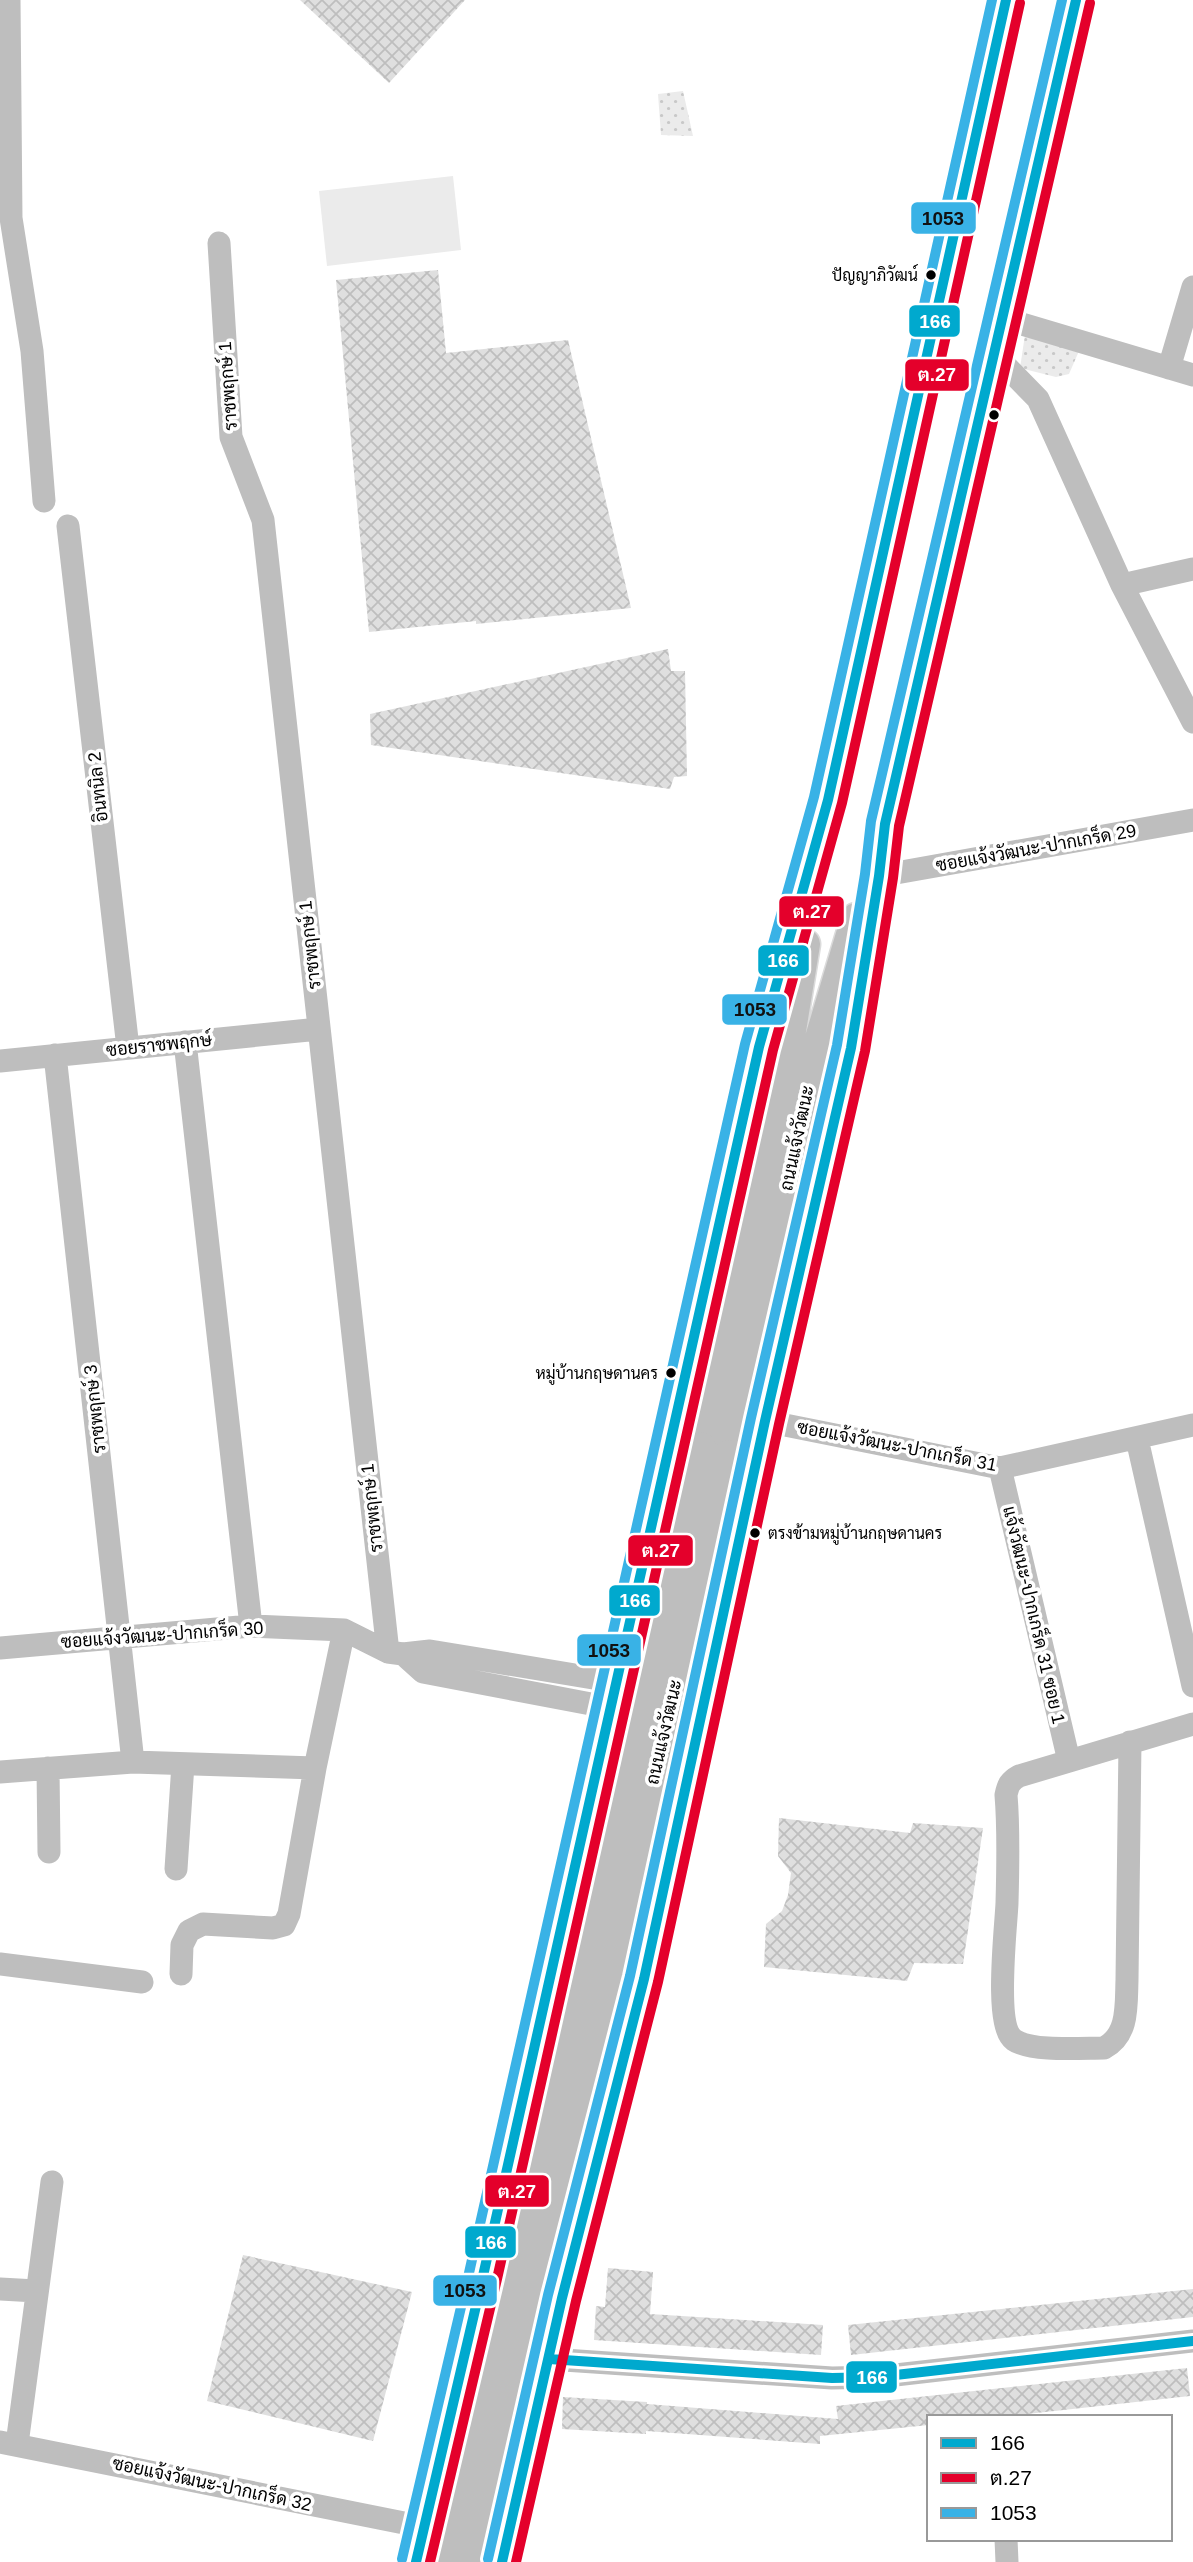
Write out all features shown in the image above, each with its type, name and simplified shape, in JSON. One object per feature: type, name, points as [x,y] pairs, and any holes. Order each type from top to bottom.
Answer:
[{"type":"main road","name":"ถนนแจ้งวัฒนะ","points":[[416,2562],[615,1695],[760,1046],[828,800],[1006,0]]},
{"type":"main road","name":"ถนนแจ้งวัฒนะ","points":[[446,2562],[715,1451],[815,1055],[884,824],[929,641],[1076,0]]},
{"type":"main road","name":"ถนนแจ้งวัฒนะ","points":[[474,2562],[715,1451],[789,1043],[828,800]]},
{"type":"main road","name":"ถนนแจ้งวัฒนะ","points":[[502,2562],[562,2298],[644,1979],[765,1421],[851,1048],[879,876],[884,824]]},
{"type":"main road","points":[[555,1959],[566,2032],[578,2036],[596,2038],[644,1979]]},
{"type":"main road","points":[[465,2350],[549,2359]]},
{"type":"street","points":[[9,0],[11,218],[32,351],[44,501]]},
{"type":"street","name":"ราชพฤกษ์ 1","points":[[219,243],[231,437],[263,520],[319,1029],[396,1653]]},
{"type":"street","points":[[1169,368],[1193,288]]},
{"type":"street","points":[[1002,318],[1193,376]]},
{"type":"street","points":[[994,354],[1038,399],[1122,584],[1193,722]]},
{"type":"street","name":"อินทนิล 2","points":[[68,526],[128,1048]]},
{"type":"street","points":[[1122,584],[1193,569]]},
{"type":"street","name":"ซอยแจ้งวัฒนะ-ปากเกร็ด 29","points":[[879,876],[1193,820]]},
{"type":"street","name":"ซอยราชพฤกษ์","points":[[0,1061],[319,1029]]},
{"type":"street","points":[[185,1042],[251,1626]]},
{"type":"street","name":"ราชพฤกษ์ 3","points":[[55,1055],[133,1762]]},
{"type":"street","name":"ซอยแจ้งวัฒนะ-ปากเกร็ด 31","points":[[765,1421],[1000,1468],[1193,1425]]},
{"type":"street","points":[[1137,1439],[1193,1686]]},
{"type":"street","name":"แจ้งวัฒนะ-ปากเกร็ด 31 ซอย 1","points":[[1000,1468],[1069,1761]]},
{"type":"street","name":"ซอยแจ้งวัฒนะ-ปากเกร็ด 30","points":[[0,1648],[251,1626],[344,1630],[396,1653],[423,1672],[615,1695]]},
{"type":"street","points":[[181,1974],[182,1945],[189,1931],[202,1924],[272,1928],[284,1925],[289,1914],[315,1768],[344,1630]]},
{"type":"street","points":[[1130,1742],[1126,2010],[1121,2033],[1113,2043],[1104,2048],[1034,2046],[1016,2042],[1009,2036],[1004,2008],[1008,1785],[1019,1776],[1130,1742],[1193,1724]]},
{"type":"street","points":[[0,1772],[133,1762],[315,1768]]},
{"type":"street","points":[[176,1869],[183,1764]]},
{"type":"street","points":[[48,1768],[49,1852]]},
{"type":"street","points":[[0,1964],[142,1982]]},
{"type":"street","points":[[8,2443],[36,2291],[52,2182]]},
{"type":"street","points":[[0,2289],[36,2291]]},
{"type":"street","points":[[549,2359],[847,2378],[878,2377],[1193,2341]]},
{"type":"street","name":"ซอยแจ้งวัฒนะ-ปากเกร็ด 32","points":[[8,2443],[424,2527]]},
{"type":"street","points":[[1006,2541],[1007,2562]]},
{"type":"shaded area","points":[[683,91],[693,136],[661,135],[658,94]]},
{"type":"shaded area","points":[[453,176],[461,250],[327,266],[319,191]]},
{"type":"shaded area","points":[[1026,328],[1079,351],[1069,374],[1056,377],[1020,368]]},
{"type":"building","points":[[300,0],[465,0],[389,83]]},
{"type":"building","points":[[438,270],[446,353],[568,340],[631,608],[369,632],[336,280]]},
{"type":"building","points":[[668,649],[671,671],[685,671],[687,776],[674,777],[670,789],[371,745],[370,714]]},
{"type":"building","points":[[779,1818],[910,1833],[913,1823],[983,1828],[963,1964],[914,1963],[907,1981],[764,1967],[766,1924],[782,1911],[788,1895],[791,1873],[778,1856]]},
{"type":"building","points":[[243,2255],[412,2292],[373,2441],[207,2401]]},
{"type":"building","points":[[608,2268],[653,2272],[650,2314],[823,2325],[821,2355],[594,2340],[596,2306],[605,2307]]},
{"type":"building","points":[[1193,2289],[1193,2317],[851,2355],[848,2325]]},
{"type":"building","points":[[1187,2368],[1190,2396],[1018,2415],[927,2415],[927,2425],[820,2436],[820,2444],[646,2431],[646,2434],[562,2429],[563,2397],[838,2419],[836,2406]]},
{"type":"transit line","name":"1053","points":[[402,2559],[469,2273],[745,1044],[814,797],[992,0]]},
{"type":"transit line","name":"166","points":[[416,2562],[483,2276],[759,1047],[828,800],[1006,0]]},
{"type":"transit line","name":"1053","points":[[488,2559],[548,2295],[630,1976],[751,1418],[837,1045],[871,821],[1062,0]]},
{"type":"transit line","name":"166","points":[[502,2562],[562,2298],[644,1979],[765,1421],[851,1048],[885,824],[1076,0]]},
{"type":"transit line","name":"ต.27","points":[[430,2562],[497,2279],[773,1050],[842,803],[1020,3]]},
{"type":"transit line","name":"ต.27","points":[[516,2562],[576,2301],[658,1982],[779,1424],[865,1051],[899,826],[1090,3]]},
{"type":"transit line","name":"166","points":[[549,2359],[832,2378],[878,2377],[1193,2341]]},
{"type":"place","name":"ปัญญาภิวัฒน์","points":[[931,275]]},
{"type":"place","name":"หมู่บ้านกฤษดานคร","points":[[671,1373]]},
{"type":"place","name":"ตรงข้ามหมู่บ้านกฤษดานคร","points":[[755,1533]]}]
